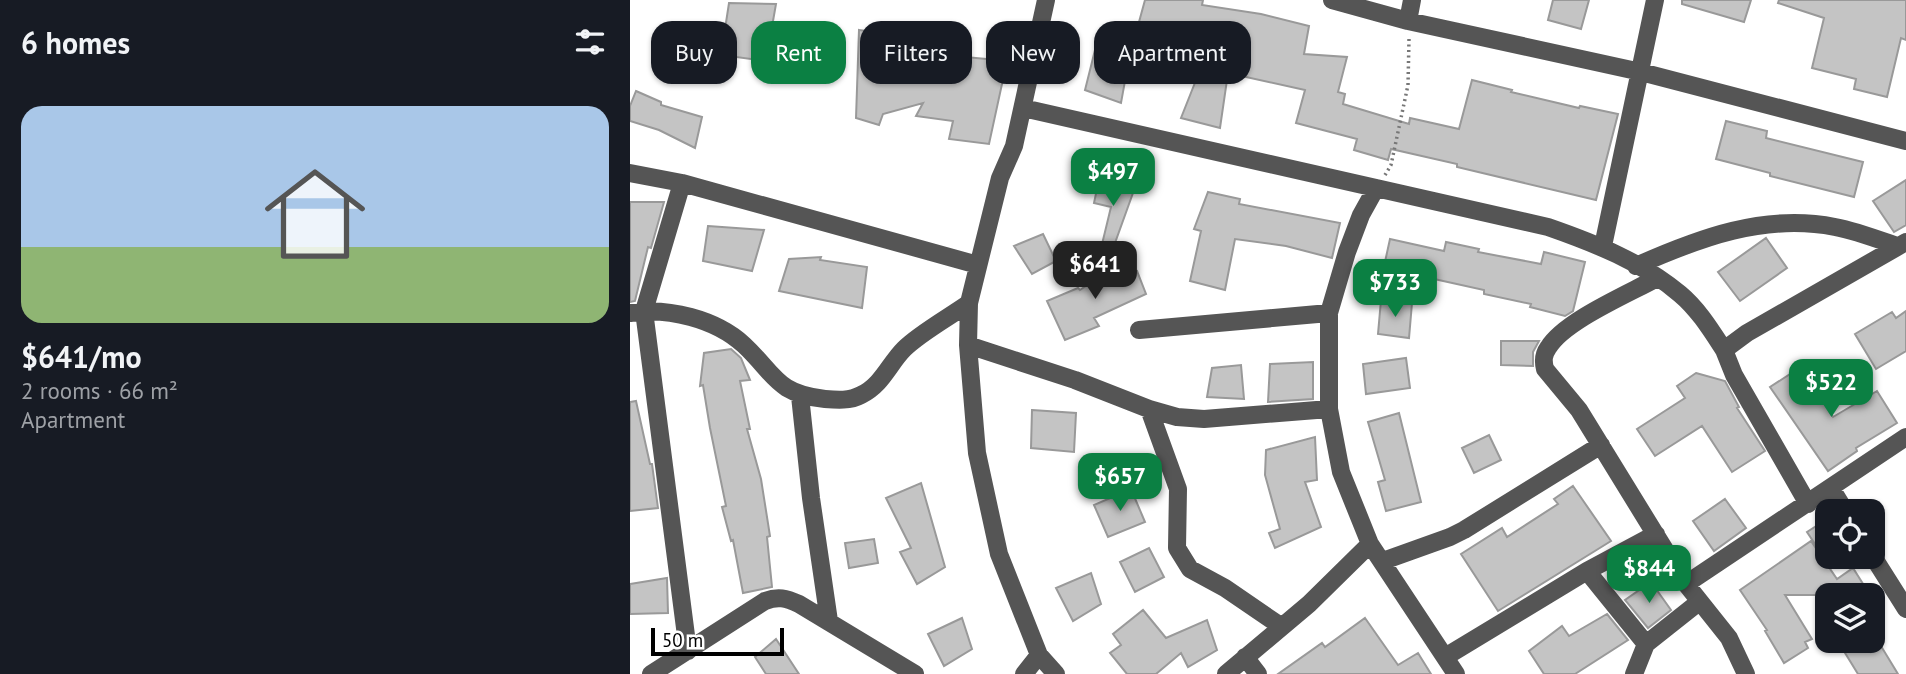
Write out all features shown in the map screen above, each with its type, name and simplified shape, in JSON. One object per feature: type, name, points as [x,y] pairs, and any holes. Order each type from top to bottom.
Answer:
[{"type":"street","points":[[1046,0],[1014,146],[1000,178],[969,303],[968,345],[977,453],[999,554],[1039,655],[1056,674]]},
{"type":"street","points":[[1332,0],[1408,20],[1641,72],[1906,141]]},
{"type":"street","points":[[1408,20],[1412,0]]},
{"type":"street","points":[[1602,246],[1655,0]]},
{"type":"street","points":[[1023,108],[1548,227],[1602,246],[1657,278],[1680,294],[1695,310],[1724,350],[1734,375],[1808,504]]},
{"type":"street","points":[[630,173],[682,183],[978,265]]},
{"type":"street","points":[[682,183],[637,312],[688,650]]},
{"type":"street","points":[[1376,188],[1361,215],[1347,252],[1329,313],[1329,410],[1341,472],[1370,544],[1456,674]]},
{"type":"street","points":[[1636,265],[1690,242],[1736,229],[1797,222],[1836,227],[1902,244]]},
{"type":"street","points":[[1724,350],[1746,333],[1902,244]]},
{"type":"street","points":[[1657,278],[1563,331],[1544,355],[1545,369],[1579,410],[1686,584],[1730,638],[1746,674]]},
{"type":"street","points":[[637,312],[693,317],[721,329],[744,345],[768,373],[800,396],[841,401],[860,396],[874,386],[903,350],[969,303]]},
{"type":"street","points":[[1139,330],[1329,313]]},
{"type":"street","points":[[968,345],[1075,380],[1177,418],[1204,419],[1329,410]]},
{"type":"street","points":[[800,396],[811,498],[829,621]]},
{"type":"street","points":[[1149,409],[1178,489],[1177,548],[1190,569],[1225,588],[1282,627]]},
{"type":"street","points":[[1686,584],[1906,437]]},
{"type":"street","points":[[1383,561],[1464,530],[1601,445]]},
{"type":"street","points":[[1831,488],[1838,499]]},
{"type":"street","points":[[1445,657],[1587,571],[1656,534]]},
{"type":"street","points":[[1226,674],[1309,604],[1370,544]]},
{"type":"street","points":[[1881,569],[1906,609]]},
{"type":"street","points":[[1587,571],[1646,644]]},
{"type":"street","points":[[650,674],[775,597],[785,597],[829,621],[915,674]]},
{"type":"street","points":[[1634,674],[1646,644],[1699,602]]},
{"type":"street","points":[[1024,674],[1039,655]]},
{"type":"street","points":[[1245,657],[1258,674]]},
{"type":"path","points":[[1376,188],[1391,165],[1408,85],[1408,20]]},
{"type":"building","points":[[1145,0],[1203,0],[1202,5],[1261,14],[1309,26],[1304,54],[1347,57],[1338,92],[1345,94],[1343,104],[1409,124],[1410,118],[1459,129],[1472,80],[1579,108],[1580,106],[1618,114],[1596,200],[1391,149],[1388,160],[1354,150],[1357,139],[1296,123],[1305,90],[1251,78],[1251,21],[1139,21]]},
{"type":"building","points":[[1553,0],[1589,0],[1581,29],[1548,20]]},
{"type":"building","points":[[1682,0],[1751,0],[1744,22],[1682,4]]},
{"type":"building","points":[[1779,0],[1906,0],[1906,40],[1901,38],[1887,97],[1854,89],[1856,79],[1812,68],[1824,18],[1778,3]]},
{"type":"building","points":[[729,3],[776,4],[773,21],[751,21],[751,59],[737,57],[737,21],[726,21]]},
{"type":"building","points":[[859,30],[860,84],[972,84],[972,58],[986,59],[986,84],[1002,84],[989,144],[949,139],[953,121],[916,116],[923,103],[883,114],[879,125],[856,118]]},
{"type":"building","points":[[1094,54],[1094,84],[1124,84],[1121,103],[1085,90]]},
{"type":"building","points":[[1194,84],[1226,84],[1220,128],[1181,118]]},
{"type":"building","points":[[636,91],[661,102],[661,105],[702,117],[695,148],[659,130],[630,121],[630,106]]},
{"type":"building","points":[[1726,121],[1767,131],[1766,138],[1863,162],[1854,197],[1716,159]]},
{"type":"building","points":[[1101,170],[1138,179],[1106,268],[1097,265],[1111,207],[1094,203]]},
{"type":"building","points":[[1906,180],[1906,225],[1894,232],[1873,201]]},
{"type":"building","points":[[1208,192],[1240,199],[1239,204],[1340,223],[1332,258],[1286,246],[1235,239],[1225,290],[1190,281],[1201,231],[1194,229]]},
{"type":"building","points":[[630,202],[664,202],[651,248],[648,247],[635,301],[630,302]]},
{"type":"building","points":[[708,226],[764,230],[752,271],[703,261]]},
{"type":"building","points":[[1043,234],[1056,261],[1032,274],[1014,246]]},
{"type":"building","points":[[1766,238],[1787,268],[1740,301],[1718,272]]},
{"type":"building","points":[[1390,239],[1444,251],[1446,242],[1479,249],[1478,252],[1541,264],[1544,252],[1585,262],[1573,311],[1565,316],[1530,307],[1531,304],[1484,294],[1484,290],[1416,275],[1415,278],[1383,271]]},
{"type":"building","points":[[821,257],[820,260],[867,267],[862,308],[779,291],[789,259]]},
{"type":"building","points":[[1122,261],[1119,276],[1137,271],[1146,294],[1094,318],[1099,326],[1065,340],[1047,301],[1078,288],[1080,290]]},
{"type":"building","points":[[1381,300],[1412,303],[1409,338],[1378,334]]},
{"type":"building","points":[[1906,311],[1906,351],[1876,369],[1855,334],[1892,312],[1896,318]]},
{"type":"building","points":[[1501,341],[1539,341],[1533,352],[1533,366],[1501,365]]},
{"type":"building","points":[[731,349],[741,358],[750,380],[740,381],[750,429],[747,429],[761,479],[770,536],[767,537],[772,587],[743,593],[733,540],[731,541],[722,507],[726,506],[703,385],[700,386],[704,353]]},
{"type":"building","points":[[1406,358],[1410,388],[1366,394],[1363,364]]},
{"type":"building","points":[[1313,362],[1313,399],[1268,402],[1270,364]]},
{"type":"building","points":[[1241,365],[1244,399],[1207,397],[1212,368]]},
{"type":"building","points":[[1801,367],[1833,417],[1877,391],[1897,423],[1856,448],[1857,451],[1828,471],[1770,387]]},
{"type":"building","points":[[1696,373],[1725,381],[1739,407],[1737,408],[1765,451],[1732,472],[1702,426],[1655,456],[1637,429],[1685,398],[1677,386]]},
{"type":"building","points":[[636,401],[652,464],[658,508],[630,511],[630,402]]},
{"type":"building","points":[[1032,410],[1076,413],[1074,452],[1031,448]]},
{"type":"building","points":[[1399,413],[1421,502],[1386,511],[1378,482],[1385,480],[1368,422]]},
{"type":"building","points":[[1489,435],[1501,460],[1474,473],[1462,448]]},
{"type":"building","points":[[1315,437],[1317,480],[1305,482],[1321,527],[1275,548],[1269,533],[1280,529],[1265,475],[1266,450]]},
{"type":"building","points":[[921,483],[945,567],[917,584],[900,552],[911,548],[886,498]]},
{"type":"building","points":[[1573,486],[1611,541],[1498,611],[1461,554],[1502,528],[1507,537],[1558,504],[1554,499]]},
{"type":"building","points":[[1131,489],[1145,522],[1108,537],[1094,505]]},
{"type":"building","points":[[1725,499],[1746,528],[1714,551],[1693,521]]},
{"type":"building","points":[[1815,527],[1815,544],[1807,532]]},
{"type":"building","points":[[874,539],[878,563],[849,568],[845,543]]},
{"type":"building","points":[[1811,541],[1815,547],[1815,569],[1830,569],[1837,579],[1854,569],[1862,583],[1815,583],[1815,595],[1785,595],[1812,639],[1805,642],[1808,648],[1784,663],[1765,631],[1767,630],[1740,590]]},
{"type":"building","points":[[1149,548],[1164,577],[1135,592],[1120,562]]},
{"type":"building","points":[[1091,573],[1101,604],[1073,621],[1056,588]]},
{"type":"building","points":[[667,578],[668,613],[630,614],[630,584]]},
{"type":"building","points":[[1651,582],[1671,610],[1648,628],[1625,600]]},
{"type":"building","points":[[1143,610],[1166,638],[1207,620],[1217,650],[1188,667],[1181,653],[1156,674],[1127,674],[1110,653],[1121,645],[1113,634]]},
{"type":"building","points":[[1607,614],[1628,640],[1575,674],[1544,674],[1529,651],[1562,626],[1569,636]]},
{"type":"building","points":[[962,618],[972,649],[944,666],[928,634]]},
{"type":"building","points":[[1365,618],[1398,665],[1418,653],[1431,674],[1278,674],[1322,643],[1325,647]]},
{"type":"building","points":[[776,639],[799,674],[766,674],[755,657]]},
{"type":"building","points":[[1845,653],[1885,653],[1898,674],[1858,674]]}]
